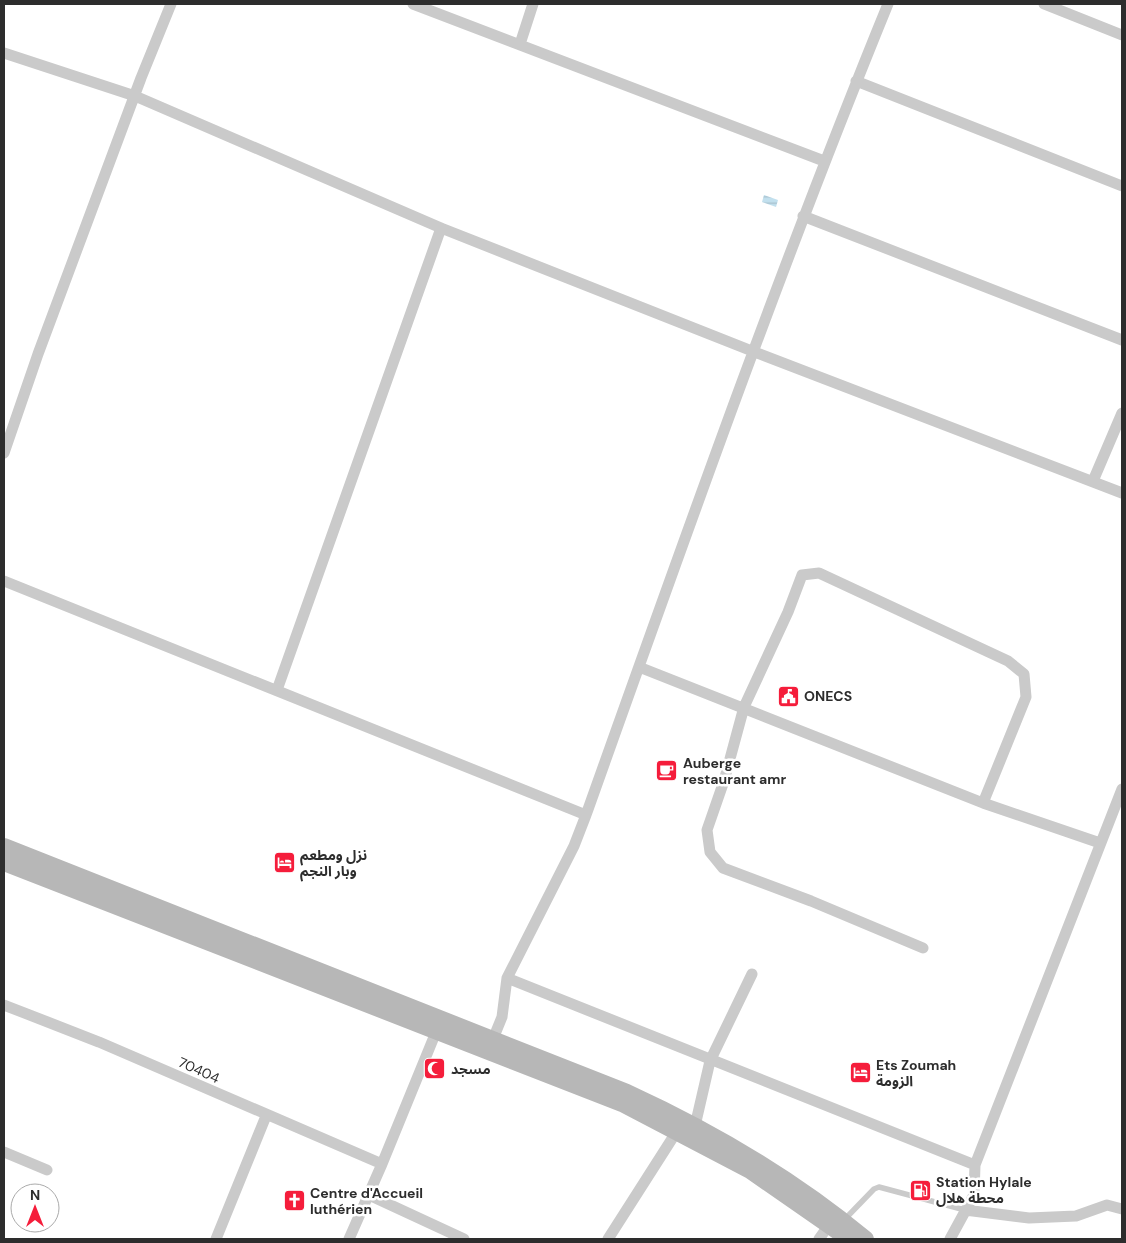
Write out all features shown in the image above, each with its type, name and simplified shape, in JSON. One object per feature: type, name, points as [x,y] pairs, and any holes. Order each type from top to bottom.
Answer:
[{"type":"main road","points":[[4,846],[491,1046],[622,1104],[677,1131],[750,1171],[866,1239]]},
{"type":"main road","points":[[4,863],[436,1032],[491,1046],[627,1092],[695,1126],[758,1162],[836,1223],[848,1239]]},
{"type":"street","points":[[4,453],[38,354],[171,4]]},
{"type":"street","points":[[413,4],[824,161]]},
{"type":"street","points":[[520,44],[533,4]]},
{"type":"street","points":[[491,1046],[502,1017],[507,978],[574,846],[752,351],[824,161],[888,4]]},
{"type":"street","points":[[1044,4],[1122,35]]},
{"type":"street","points":[[4,53],[135,96],[441,228],[752,351],[1122,493]]},
{"type":"street","points":[[856,81],[1122,186]]},
{"type":"street","points":[[803,216],[1122,340]]},
{"type":"street","points":[[277,690],[441,228]]},
{"type":"street","points":[[1094,482],[1122,413]]},
{"type":"street","points":[[924,948],[811,901],[723,868],[710,852],[707,830],[724,781],[744,707],[788,612],[802,575],[819,573],[1008,661],[1024,674],[1026,696],[983,803]]},
{"type":"street","points":[[4,580],[586,815]]},
{"type":"street","points":[[639,666],[983,803],[1100,843]]},
{"type":"street","points":[[950,1239],[974,1195],[976,1165],[1122,789]]},
{"type":"street","points":[[695,1126],[710,1061],[752,974]]},
{"type":"street","points":[[507,978],[710,1061],[976,1165]]},
{"type":"street","name":"70404","points":[[4,1005],[99,1042],[266,1116],[382,1164]]},
{"type":"street","points":[[349,1239],[436,1032]]},
{"type":"street","points":[[216,1239],[225,1223],[266,1116]]},
{"type":"street","points":[[608,1239],[677,1131]]},
{"type":"street","points":[[4,1152],[47,1170]]},
{"type":"street","points":[[368,1195],[464,1239]]},
{"type":"street","points":[[965,1210],[1029,1218],[1076,1216],[1106,1205],[1122,1208]]},
{"type":"street","points":[[819,1239],[836,1223]]},
{"type":"lane","points":[[836,1223],[874,1189],[880,1187],[965,1210]]},
{"type":"water","points":[[764,195],[778,200],[776,207],[762,202]]},
{"type":"place","name":"ONECS","points":[[788,696]]},
{"type":"place","name":"Auberge restaurant amr","points":[[667,771]]},
{"type":"place","name":"نزل ومطعم وبار النجم","points":[[284,863]]},
{"type":"place","name":"مسجد","points":[[435,1069]]},
{"type":"place","name":"Ets Zoumah الزومة","points":[[860,1073]]},
{"type":"place","name":"Station Hylale محطة هلال","points":[[920,1190]]},
{"type":"place","name":"Centre d'Accueil luthérien","points":[[294,1201]]}]
